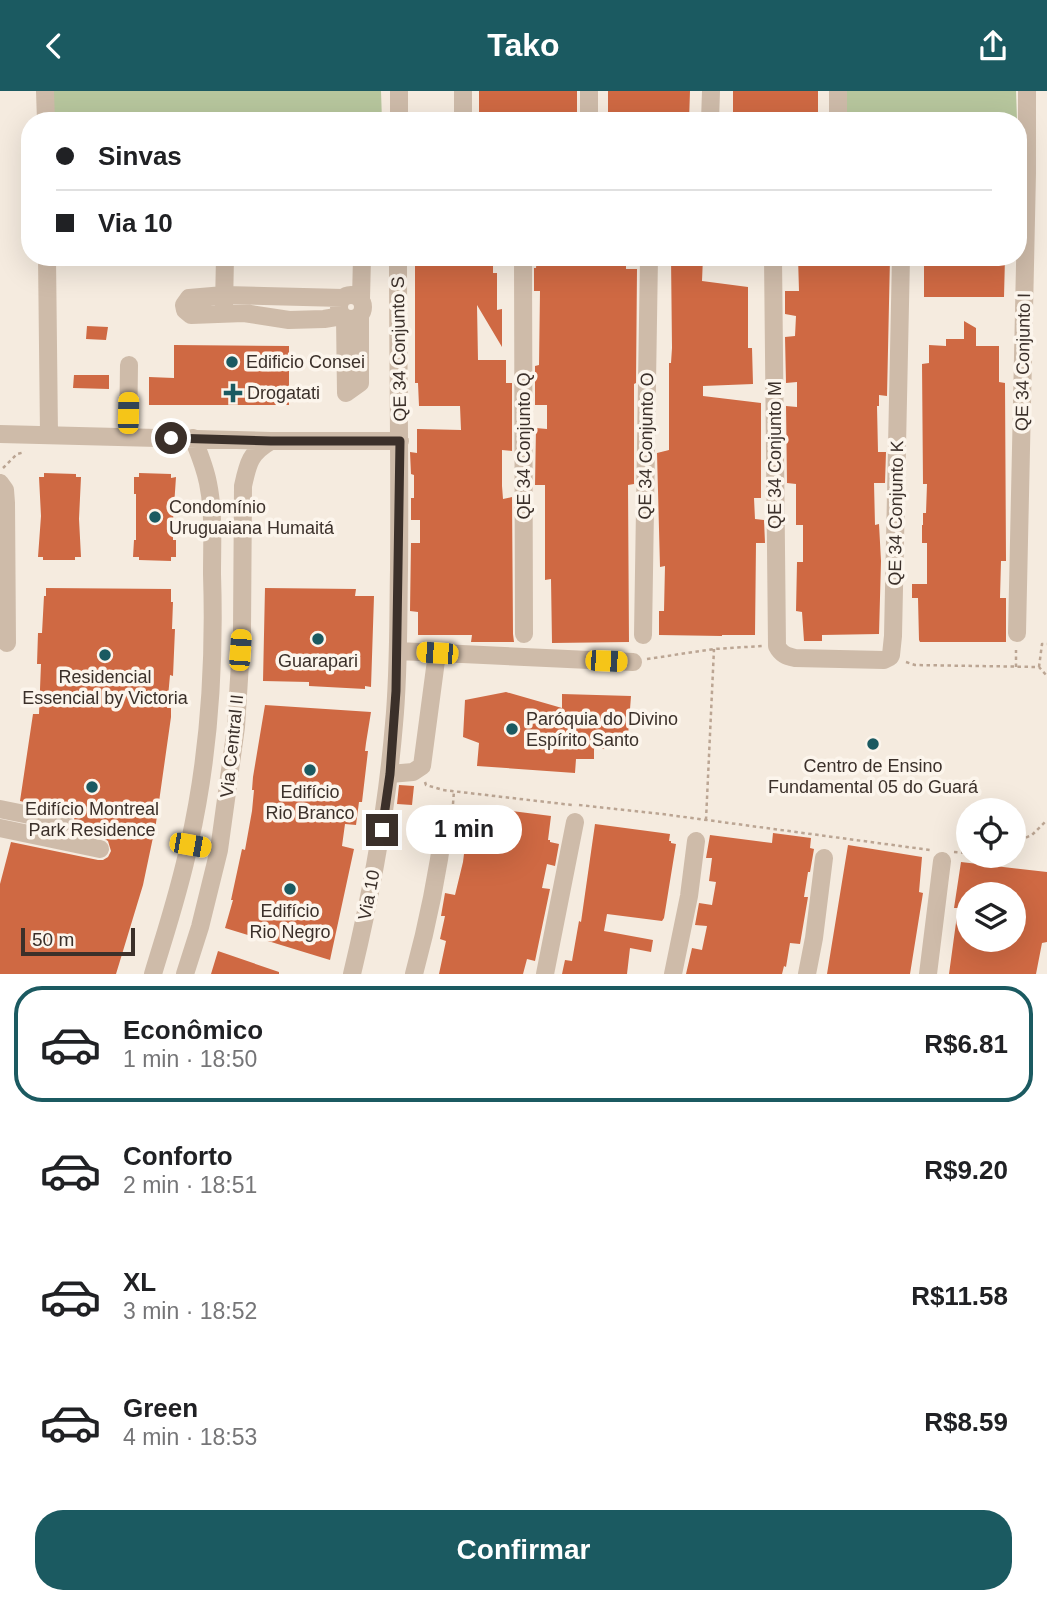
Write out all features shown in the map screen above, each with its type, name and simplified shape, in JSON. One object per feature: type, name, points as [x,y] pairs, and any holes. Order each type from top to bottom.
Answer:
[{"type":"street","points":[[45,91],[46,112]]},
{"type":"street","points":[[399,91],[399,112]]},
{"type":"street","points":[[463,91],[463,112]]},
{"type":"street","points":[[589,91],[589,112]]},
{"type":"street","points":[[710,91],[710,112]]},
{"type":"street","points":[[838,91],[838,112]]},
{"type":"street","name":"QE 34 Conjunto I","points":[[1026,112],[1027,91]]},
{"type":"street","points":[[47,266],[49,435]]},
{"type":"street","points":[[225,266],[225,314]]},
{"type":"street","points":[[350,307],[352,266]]},
{"type":"street","points":[[350,307],[360,266]]},
{"type":"street","name":"QE 34 Conjunto S","points":[[390,774],[398,651],[398,266]]},
{"type":"street","name":"QE 34 Conjunto Q","points":[[523,266],[524,634]]},
{"type":"street","name":"QE 34 Conjunto O","points":[[643,635],[649,266]]},
{"type":"street","name":"QE 34 Conjunto M","points":[[773,266],[779,649]]},
{"type":"street","name":"QE 34 Conjunto K","points":[[895,659],[892,651],[901,266]]},
{"type":"street","name":"QE 34 Conjunto I","points":[[1017,633],[1022,266]]},
{"type":"street","points":[[224,295],[350,307],[324,319],[289,320],[244,313],[191,315],[184,310],[189,298],[224,295]]},
{"type":"street","points":[[128,437],[129,365]]},
{"type":"street","points":[[0,434],[271,441],[400,441]]},
{"type":"street","name":"Via Central II","points":[[153,974],[177,898],[190,845],[206,740],[211,686],[213,615],[209,487],[192,438]]},
{"type":"street","name":"Via Central II","points":[[185,974],[219,850],[236,727],[242,631],[243,486],[248,464],[257,449],[271,441]]},
{"type":"street","points":[[0,482],[5,491],[6,503],[7,643]]},
{"type":"street","points":[[779,649],[787,657],[795,658],[895,659]]},
{"type":"street","points":[[398,651],[633,662]]},
{"type":"street","points":[[390,774],[417,770],[422,766],[437,653]]},
{"type":"street","name":"Via 10","points":[[352,974],[382,830],[390,774]]},
{"type":"street","points":[[0,809],[64,822]]},
{"type":"street","points":[[414,974],[438,871],[445,819]]},
{"type":"street","points":[[545,974],[575,822]]},
{"type":"street","points":[[0,828],[100,849]]},
{"type":"street","points":[[673,974],[689,896],[696,841]]},
{"type":"street","points":[[190,845],[219,850]]},
{"type":"street","points":[[928,974],[942,854]]},
{"type":"street","points":[[807,974],[824,858]]},
{"type":"path","points":[[0,474],[17,454],[26,452]]},
{"type":"path","points":[[1039,667],[1042,644],[1047,644]]},
{"type":"path","points":[[706,820],[714,649]]},
{"type":"path","points":[[633,662],[714,649],[779,649]]},
{"type":"path","points":[[895,659],[915,665],[1039,667],[1047,676]]},
{"type":"path","points":[[417,770],[426,785],[443,790],[706,820],[942,854],[956,853]]},
{"type":"path","points":[[1026,838],[1047,820]]},
{"type":"green space","points":[[50,91],[381,91],[382,112],[50,112]]},
{"type":"green space","points":[[845,91],[1016,91],[1017,112],[845,112]]},
{"type":"building","points":[[479,91],[577,91],[577,112],[479,112]]},
{"type":"building","points":[[608,91],[690,91],[689,112],[608,112]]},
{"type":"building","points":[[733,91],[818,91],[818,112],[733,112]]},
{"type":"building","points":[[415,266],[493,266],[493,273],[497,273],[497,310],[502,309],[502,347],[477,305],[478,360],[506,360],[506,383],[512,383],[512,451],[502,450],[502,486],[503,499],[512,497],[514,642],[471,642],[472,635],[418,635],[418,612],[410,611],[411,543],[420,543],[420,520],[411,520],[414,475],[411,474],[410,452],[417,453],[417,429],[461,430],[460,406],[419,406],[418,383],[415,383]]},
{"type":"building","points":[[626,266],[626,269],[637,269],[634,484],[628,485],[629,642],[552,643],[551,579],[545,580],[545,485],[535,485],[536,428],[547,429],[547,405],[535,405],[535,366],[539,365],[540,291],[534,291],[536,268]]},
{"type":"building","points":[[671,266],[703,266],[702,281],[748,287],[748,348],[752,348],[753,384],[703,386],[703,396],[761,403],[761,498],[754,498],[755,519],[764,520],[765,543],[756,543],[755,635],[659,635],[659,611],[664,611],[665,566],[660,567],[657,453],[669,450],[669,363],[672,348]]},
{"type":"building","points":[[798,266],[890,266],[887,396],[879,395],[877,406],[878,452],[886,452],[885,483],[874,483],[875,525],[879,524],[881,561],[879,634],[822,635],[822,641],[804,641],[802,612],[796,611],[797,562],[803,562],[803,525],[796,525],[796,484],[787,483],[786,406],[797,407],[797,382],[786,383],[785,337],[795,336],[796,316],[785,314],[785,291],[799,291]]},
{"type":"building","points":[[924,266],[1005,266],[1004,297],[924,297]]},
{"type":"building","points":[[964,321],[976,328],[976,346],[999,346],[999,382],[1005,383],[1006,561],[1001,561],[1000,598],[1006,598],[1006,642],[920,642],[918,598],[912,598],[912,584],[927,584],[927,543],[922,543],[927,484],[923,484],[922,364],[929,363],[929,345],[946,346],[946,339],[964,339]]},
{"type":"building","points":[[87,326],[108,327],[106,340],[86,339]]},
{"type":"building","name":"Edificio Consei","points":[[174,345],[289,346],[289,405],[149,405],[149,377],[174,378]]},
{"type":"building","points":[[74,375],[109,375],[109,389],[73,388]]},
{"type":"building","points":[[44,473],[76,474],[76,477],[81,477],[81,557],[75,557],[75,560],[43,560],[43,557],[38,557],[41,516],[39,477],[44,477]]},
{"type":"building","name":"Condomínio Uruguaiana Humaitá","points":[[139,473],[171,474],[171,478],[176,477],[173,540],[176,540],[176,557],[171,557],[171,561],[139,560],[139,557],[133,557],[136,540],[134,477],[139,477]]},
{"type":"building","points":[[46,588],[171,589],[172,629],[175,629],[173,676],[170,675],[167,708],[171,708],[171,717],[156,823],[143,885],[116,974],[0,974],[0,884],[11,842],[98,860],[108,857],[111,851],[108,841],[103,838],[70,831],[75,824],[71,813],[20,801],[33,714],[39,714],[41,664],[37,664],[38,633],[42,633]]},
{"type":"building","name":"Guarapari","points":[[265,588],[356,589],[355,596],[374,596],[371,687],[309,686],[309,682],[263,681]]},
{"type":"building","points":[[506,692],[562,708],[562,694],[631,696],[627,749],[594,749],[594,759],[576,759],[575,773],[477,766],[479,743],[463,737],[465,700]]},
{"type":"building","points":[[265,705],[371,712],[362,802],[359,802],[356,825],[345,824],[342,846],[354,849],[330,960],[225,928],[252,811],[253,777]]},
{"type":"building","points":[[399,785],[414,786],[412,805],[397,804]]},
{"type":"building","points":[[474,806],[551,816],[548,840],[559,844],[555,866],[547,864],[542,888],[550,889],[535,961],[527,959],[523,974],[439,974],[446,941],[440,939],[445,916],[441,916],[445,893],[455,895]]},
{"type":"building","points":[[595,824],[670,834],[669,841],[676,844],[664,918],[662,921],[607,914],[604,931],[653,940],[651,952],[630,948],[627,974],[562,974],[565,960],[572,961],[579,921],[581,922]]},
{"type":"building","points":[[773,833],[811,838],[810,848],[814,849],[804,897],[808,897],[800,944],[790,943],[786,967],[784,966],[782,974],[686,974],[692,948],[702,950],[707,926],[695,925],[699,903],[712,905],[716,882],[709,881],[712,858],[706,858],[710,835],[772,843]]},
{"type":"building","points":[[848,845],[922,857],[919,892],[923,893],[910,974],[827,974]]},
{"type":"building","points":[[960,868],[1013,868],[1047,872],[1047,942],[1042,943],[1036,974],[949,974],[956,923],[956,952],[1026,952],[1026,882],[958,882]]},
{"type":"building","points":[[218,951],[279,972],[279,974],[211,974]]},
{"type":"place","name":"Edificio Consei","points":[[232,362]]},
{"type":"place","name":"Drogatati","points":[[233,393]]},
{"type":"place","name":"Condomínio Uruguaiana Humaitá","points":[[155,517]]},
{"type":"place","name":"Guarapari","points":[[318,639]]},
{"type":"place","name":"Residencial Essencial by Victoria","points":[[105,655]]},
{"type":"place","name":"Paróquia do Divino Espírito Santo","points":[[512,729]]},
{"type":"place","name":"Centro de Ensino Fundamental 05 do Guará","points":[[873,744]]},
{"type":"place","name":"Edifício Rio Branco","points":[[310,770]]},
{"type":"place","name":"Edifício Montreal Park Residence","points":[[92,787]]},
{"type":"place","name":"Edifício Rio Negro","points":[[290,889]]},
{"type":"route","points":[[171,438],[400,441],[395,720],[382,830]]}]
